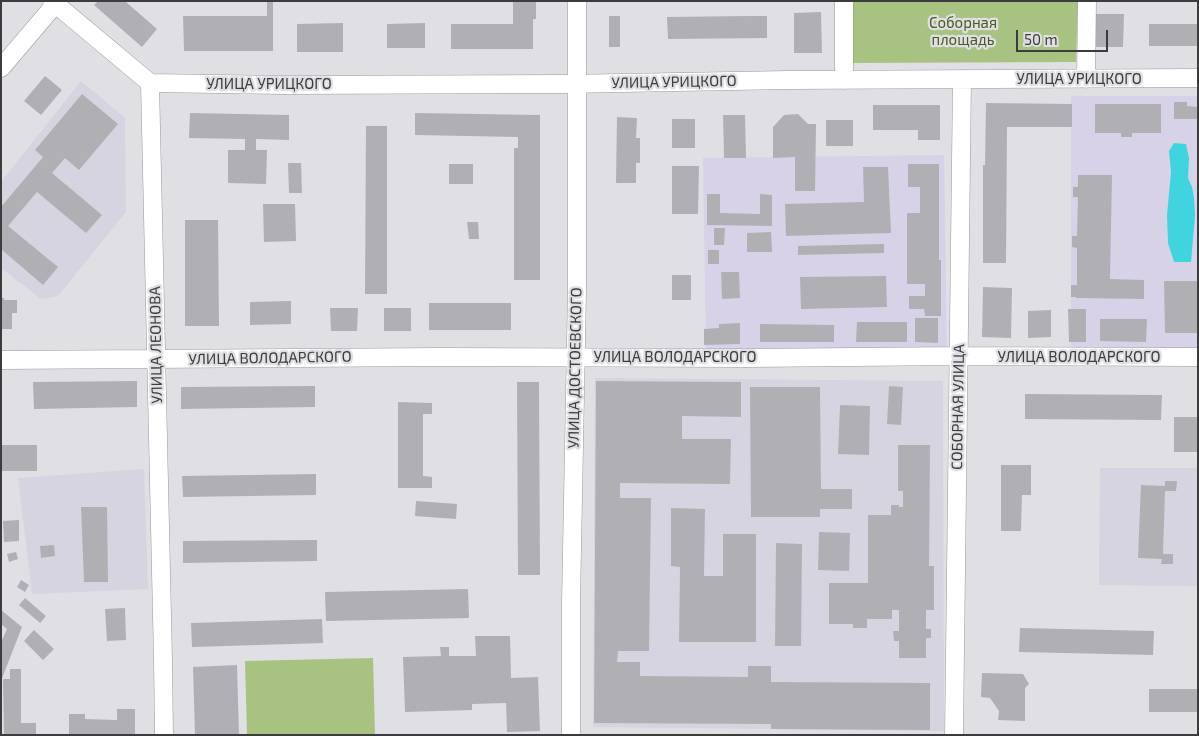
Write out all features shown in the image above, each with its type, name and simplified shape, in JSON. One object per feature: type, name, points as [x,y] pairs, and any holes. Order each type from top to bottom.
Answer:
[{"type":"street","name":"УЛИЦА ДОСТОЕВСКОГО","points":[[571,735],[571,602],[576,357],[577,1]]},
{"type":"street","points":[[844,1],[844,80]]},
{"type":"street","points":[[1086,78],[1087,1]]},
{"type":"street","points":[[1,68],[55,2],[150,82]]},
{"type":"street","name":"УЛИЦА УРИЦКОГО","points":[[150,82],[283,84],[578,83],[1198,78]]},
{"type":"street","name":"СОБОРНАЯ УЛИЦА","points":[[954,735],[962,79]]},
{"type":"street","name":"УЛИЦА ЛЕОНОВА","points":[[150,82],[164,735]]},
{"type":"street","name":"УЛИЦА ВОЛОДАРСКОГО","points":[[1,360],[330,357],[749,358],[959,356],[1198,358]]},
{"type":"shaded area","points":[[81,81],[125,118],[126,212],[58,296],[41,299],[1,268],[1,182]]},
{"type":"shaded area","points":[[1071,96],[1198,96],[1198,348],[1071,348]]},
{"type":"shaded area","points":[[944,155],[947,351],[706,354],[703,158]]},
{"type":"shaded area","points":[[595,378],[943,381],[944,731],[593,727]]},
{"type":"shaded area","points":[[1100,468],[1198,468],[1198,586],[1099,585]]},
{"type":"shaded area","points":[[144,469],[148,589],[32,594],[18,478]]},
{"type":"green space","name":"Соборная площадь","points":[[849,1],[1078,1],[1076,62],[848,63]]},
{"type":"green space","points":[[373,658],[375,735],[247,735],[245,661]]},
{"type":"water","points":[[1174,143],[1186,144],[1189,158],[1188,178],[1192,187],[1195,216],[1191,262],[1174,262],[1168,243],[1167,215],[1171,172],[1169,151]]},
{"type":"building","points":[[98,1],[127,1],[157,29],[142,47],[94,5]]},
{"type":"building","points":[[267,1],[273,1],[273,51],[184,51],[183,16],[267,16]]},
{"type":"building","points":[[513,1],[536,1],[536,19],[533,19],[533,49],[451,49],[451,24],[513,24]]},
{"type":"building","points":[[821,12],[822,53],[794,53],[794,13]]},
{"type":"building","points":[[1096,14],[1124,14],[1123,47],[1096,47]]},
{"type":"building","points":[[609,16],[620,16],[620,47],[609,47]]},
{"type":"building","points":[[767,16],[767,38],[668,39],[667,17]]},
{"type":"building","points":[[343,23],[343,52],[297,52],[297,24]]},
{"type":"building","points":[[425,23],[425,48],[387,48],[387,24]]},
{"type":"building","points":[[1149,24],[1198,24],[1198,46],[1149,46]]},
{"type":"building","points":[[45,76],[62,90],[41,115],[24,101]]},
{"type":"building","points":[[82,94],[118,124],[79,170],[65,158],[52,173],[102,215],[86,233],[37,192],[8,226],[58,267],[43,285],[1,249],[1,207],[43,157],[35,150]]},
{"type":"building","points":[[1174,102],[1187,102],[1187,106],[1198,107],[1198,119],[1174,119]]},
{"type":"building","points":[[986,103],[1072,104],[1072,127],[1007,127],[1006,263],[983,263],[983,165],[985,165]]},
{"type":"building","points":[[1095,104],[1161,104],[1161,133],[1132,133],[1132,137],[1121,137],[1121,133],[1095,133]]},
{"type":"building","points":[[873,105],[940,105],[940,140],[918,140],[918,130],[873,130]]},
{"type":"building","points":[[190,113],[289,115],[289,140],[256,139],[256,150],[267,150],[266,184],[228,183],[228,150],[245,150],[245,139],[189,138]]},
{"type":"building","points":[[415,113],[540,115],[540,280],[514,280],[514,148],[518,148],[518,137],[415,135]]},
{"type":"building","points":[[798,114],[808,124],[816,124],[815,191],[795,191],[795,157],[773,158],[773,127],[784,115]]},
{"type":"building","points":[[723,115],[745,115],[746,158],[724,158]]},
{"type":"building","points":[[617,117],[637,118],[636,138],[640,138],[640,163],[636,163],[636,183],[616,183]]},
{"type":"building","points":[[672,119],[695,119],[695,148],[672,148]]},
{"type":"building","points":[[826,120],[853,120],[853,146],[826,146]]},
{"type":"building","points":[[366,126],[387,126],[387,294],[365,294]]},
{"type":"building","points":[[288,163],[301,163],[302,193],[289,193]]},
{"type":"building","points":[[449,164],[473,164],[473,184],[449,184]]},
{"type":"building","points":[[908,164],[939,164],[941,316],[925,316],[924,309],[909,309],[909,296],[925,296],[925,284],[907,284],[907,213],[920,213],[920,187],[908,187]]},
{"type":"building","points":[[672,166],[699,166],[698,214],[672,214]]},
{"type":"building","points":[[863,167],[888,167],[891,233],[786,236],[785,204],[864,202]]},
{"type":"building","points":[[1078,175],[1112,175],[1110,279],[1144,280],[1144,299],[1071,297],[1071,285],[1077,285],[1077,248],[1072,247],[1072,236],[1077,236],[1078,197],[1073,197],[1073,187],[1078,187]]},
{"type":"building","points":[[707,194],[720,194],[720,213],[760,214],[760,194],[772,195],[772,226],[707,225]]},
{"type":"building","points":[[263,204],[295,204],[296,241],[264,242]]},
{"type":"building","points":[[185,220],[218,220],[219,326],[185,326]]},
{"type":"building","points":[[467,222],[478,222],[479,239],[469,239]]},
{"type":"building","points":[[714,228],[725,228],[724,245],[714,245]]},
{"type":"building","points":[[771,232],[772,252],[747,252],[747,233]]},
{"type":"building","points":[[884,244],[884,253],[798,255],[798,246]]},
{"type":"building","points":[[708,250],[719,250],[719,264],[708,264]]},
{"type":"building","points":[[721,272],[739,272],[740,298],[722,299]]},
{"type":"building","points":[[672,275],[691,275],[691,300],[672,300]]},
{"type":"building","points":[[886,276],[887,307],[801,309],[800,277]]},
{"type":"building","points":[[1164,281],[1198,281],[1198,333],[1165,333]]},
{"type":"building","points":[[983,287],[1012,288],[1011,338],[982,337]]},
{"type":"building","points":[[1,298],[4,298],[4,300],[17,300],[17,313],[12,313],[12,329],[1,329]]},
{"type":"building","points":[[291,301],[291,324],[250,325],[250,302]]},
{"type":"building","points":[[429,303],[511,303],[511,330],[429,330]]},
{"type":"building","points":[[330,308],[358,308],[357,331],[331,331]]},
{"type":"building","points":[[384,308],[411,308],[411,331],[384,331]]},
{"type":"building","points":[[1068,309],[1086,309],[1086,342],[1069,342]]},
{"type":"building","points":[[1051,310],[1051,337],[1028,338],[1028,311]]},
{"type":"building","points":[[915,318],[938,318],[938,343],[915,342]]},
{"type":"building","points":[[1100,319],[1147,319],[1146,342],[1100,341]]},
{"type":"building","points":[[857,322],[907,322],[907,342],[856,342]]},
{"type":"building","points":[[740,323],[740,344],[704,345],[704,329],[719,328],[719,324]]},
{"type":"building","points":[[760,324],[834,325],[834,342],[760,342]]},
{"type":"building","points":[[137,381],[137,407],[34,409],[33,382]]},
{"type":"building","points":[[596,381],[741,382],[741,417],[682,416],[682,439],[731,439],[730,484],[620,483],[620,498],[651,498],[649,651],[618,651],[617,662],[640,662],[640,676],[748,677],[748,666],[771,666],[771,682],[930,683],[930,730],[771,729],[771,724],[594,723]]},
{"type":"building","points":[[517,382],[539,382],[540,575],[518,575]]},
{"type":"building","points":[[315,386],[315,407],[181,409],[181,387]]},
{"type":"building","points":[[889,386],[903,387],[901,425],[887,424]]},
{"type":"building","points":[[750,387],[820,387],[821,489],[852,489],[852,509],[820,509],[820,517],[751,517]]},
{"type":"building","points":[[1025,394],[1162,395],[1161,420],[1025,419]]},
{"type":"building","points":[[398,402],[432,403],[432,414],[423,414],[423,476],[432,477],[432,488],[398,488]]},
{"type":"building","points":[[840,405],[870,406],[869,455],[838,454]]},
{"type":"building","points":[[1174,417],[1198,417],[1198,452],[1174,452]]},
{"type":"building","points":[[1,445],[37,445],[37,471],[1,471]]},
{"type":"building","points":[[898,445],[930,445],[929,566],[934,566],[934,610],[926,610],[926,629],[931,629],[931,638],[926,638],[926,658],[899,658],[899,641],[894,641],[893,631],[899,631],[899,610],[892,610],[892,619],[867,619],[867,628],[853,628],[853,624],[829,624],[829,583],[868,583],[868,515],[891,515],[891,505],[903,507],[903,491],[898,491]]},
{"type":"building","points":[[1001,465],[1031,465],[1031,495],[1022,495],[1021,531],[1001,531]]},
{"type":"building","points":[[316,474],[316,495],[183,497],[182,476]]},
{"type":"building","points":[[1165,481],[1177,481],[1176,491],[1165,491],[1163,554],[1173,554],[1173,564],[1161,564],[1162,559],[1138,558],[1141,485],[1165,486]]},
{"type":"building","points":[[416,501],[457,504],[456,519],[415,516]]},
{"type":"building","points":[[81,507],[107,507],[108,582],[84,582]]},
{"type":"building","points":[[671,508],[705,509],[704,576],[723,576],[723,534],[756,534],[756,642],[679,642],[680,567],[671,566]]},
{"type":"building","points":[[19,520],[19,541],[4,542],[3,521]]},
{"type":"building","points":[[819,532],[850,533],[849,571],[818,570]]},
{"type":"building","points":[[317,540],[317,561],[183,563],[183,541]]},
{"type":"building","points":[[776,543],[802,544],[801,646],[775,646]]},
{"type":"building","points":[[54,545],[55,556],[41,558],[40,546]]},
{"type":"building","points":[[16,552],[18,559],[9,562],[7,554]]},
{"type":"building","points":[[21,580],[29,585],[25,592],[17,587]]},
{"type":"building","points":[[468,589],[469,618],[326,621],[325,592]]},
{"type":"building","points":[[25,598],[46,616],[40,623],[19,605]]},
{"type":"building","points":[[125,608],[126,640],[107,641],[105,609]]},
{"type":"building","points":[[1,610],[22,627],[1,681],[1,642],[7,629],[1,624]]},
{"type":"building","points":[[322,619],[323,643],[192,647],[191,623]]},
{"type":"building","points":[[1020,628],[1154,631],[1153,655],[1019,652]]},
{"type":"building","points":[[34,630],[54,649],[43,660],[24,641]]},
{"type":"building","points":[[475,636],[510,636],[511,678],[538,677],[540,731],[507,732],[506,703],[472,704],[472,710],[405,712],[403,657],[441,656],[440,647],[449,647],[449,656],[476,656]]},
{"type":"building","points":[[237,665],[239,735],[195,735],[193,667]]},
{"type":"building","points":[[10,669],[21,669],[21,723],[36,723],[36,735],[4,735],[3,679],[10,679]]},
{"type":"building","points":[[982,673],[1023,674],[1029,684],[1025,688],[1025,721],[998,720],[999,711],[990,698],[981,697]]},
{"type":"building","points":[[1149,689],[1198,689],[1198,712],[1149,712]]},
{"type":"building","points":[[117,709],[135,709],[135,735],[69,735],[69,714],[85,714],[85,719],[117,720]]}]
